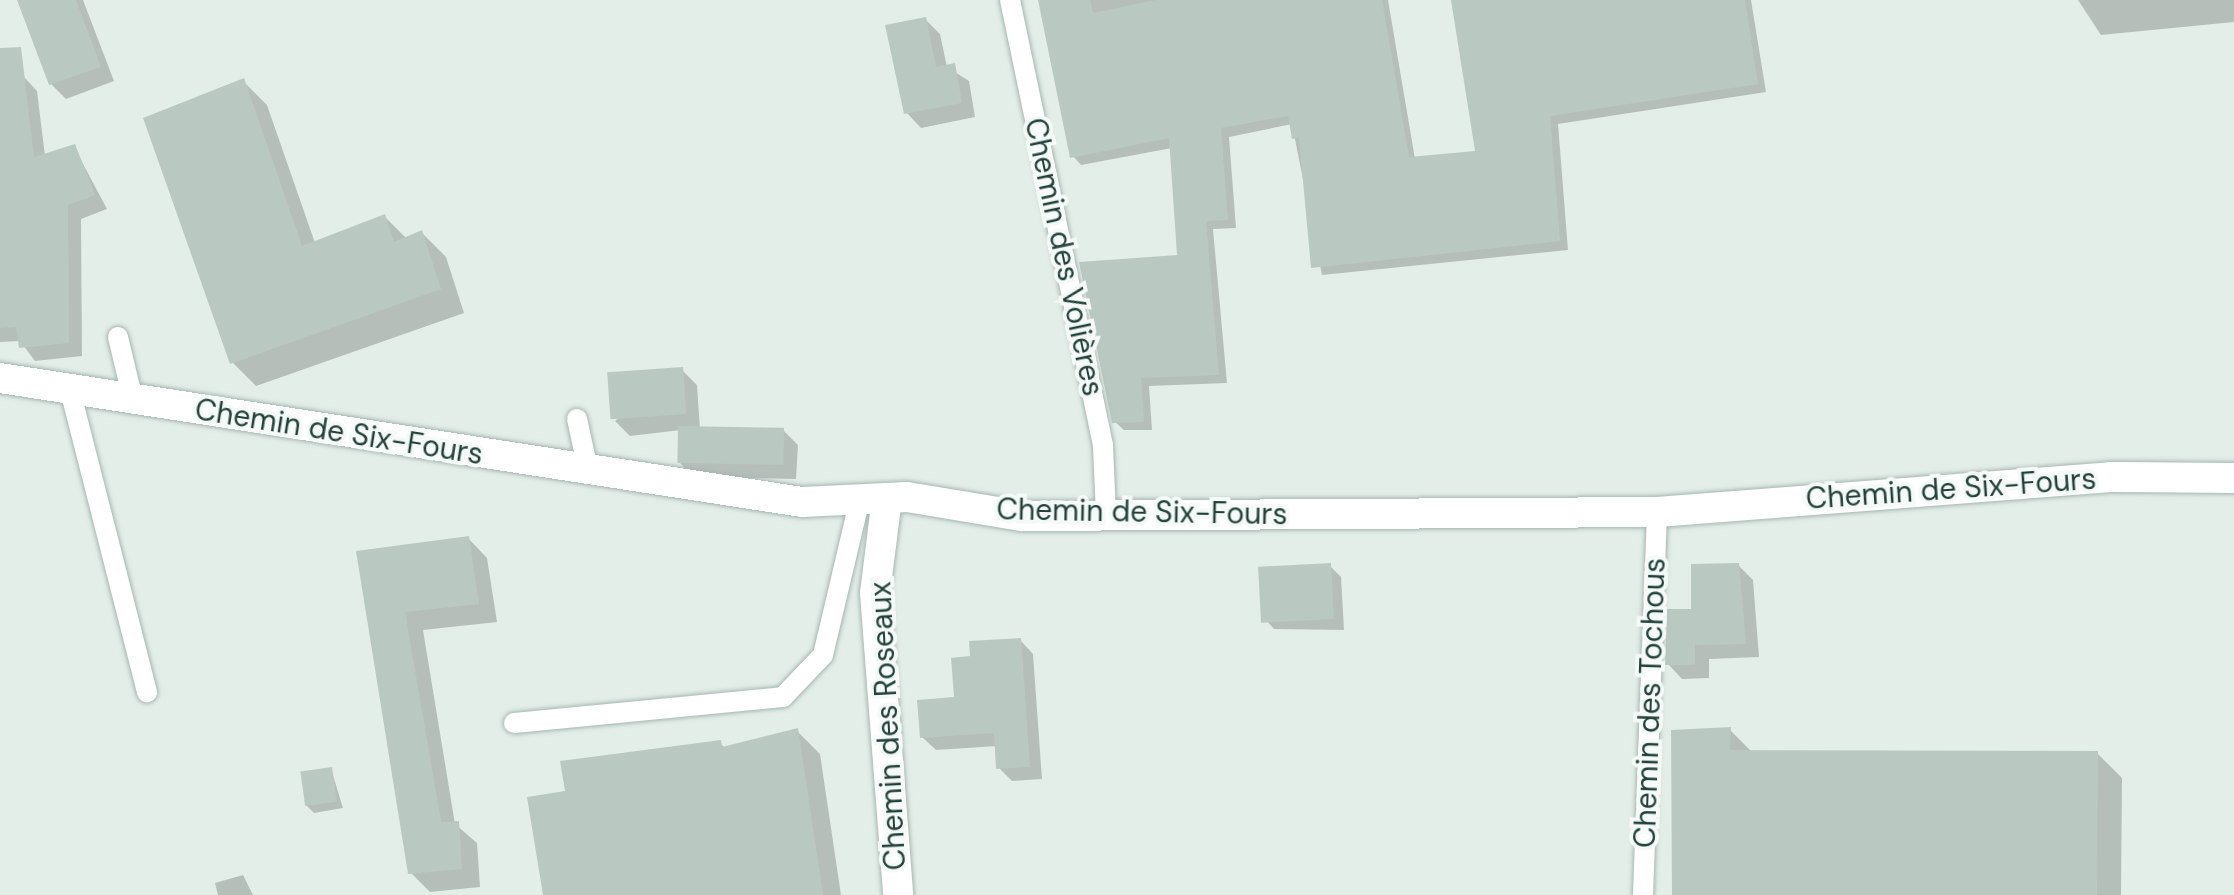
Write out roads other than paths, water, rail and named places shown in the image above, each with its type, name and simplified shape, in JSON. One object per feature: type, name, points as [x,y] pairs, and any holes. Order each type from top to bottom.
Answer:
[{"type":"street","name":"Chemin de Six-Fours","points":[[0,378],[802,502],[874,499],[1022,516],[1657,512],[2111,477],[2234,478]]},
{"type":"street","name":"Chemin des Roseaux","points":[[874,499],[875,593],[898,895]]},
{"type":"lane","name":"Chemin des Volières","points":[[1010,0],[1069,245],[1104,446],[1106,516]]},
{"type":"lane","points":[[118,337],[133,400]]},
{"type":"lane","points":[[70,390],[147,692]]},
{"type":"lane","points":[[578,419],[588,470]]},
{"type":"lane","points":[[514,723],[783,697],[823,655],[874,499]]},
{"type":"lane","name":"Chemin des Tochous","points":[[1643,895],[1657,512]]}]
